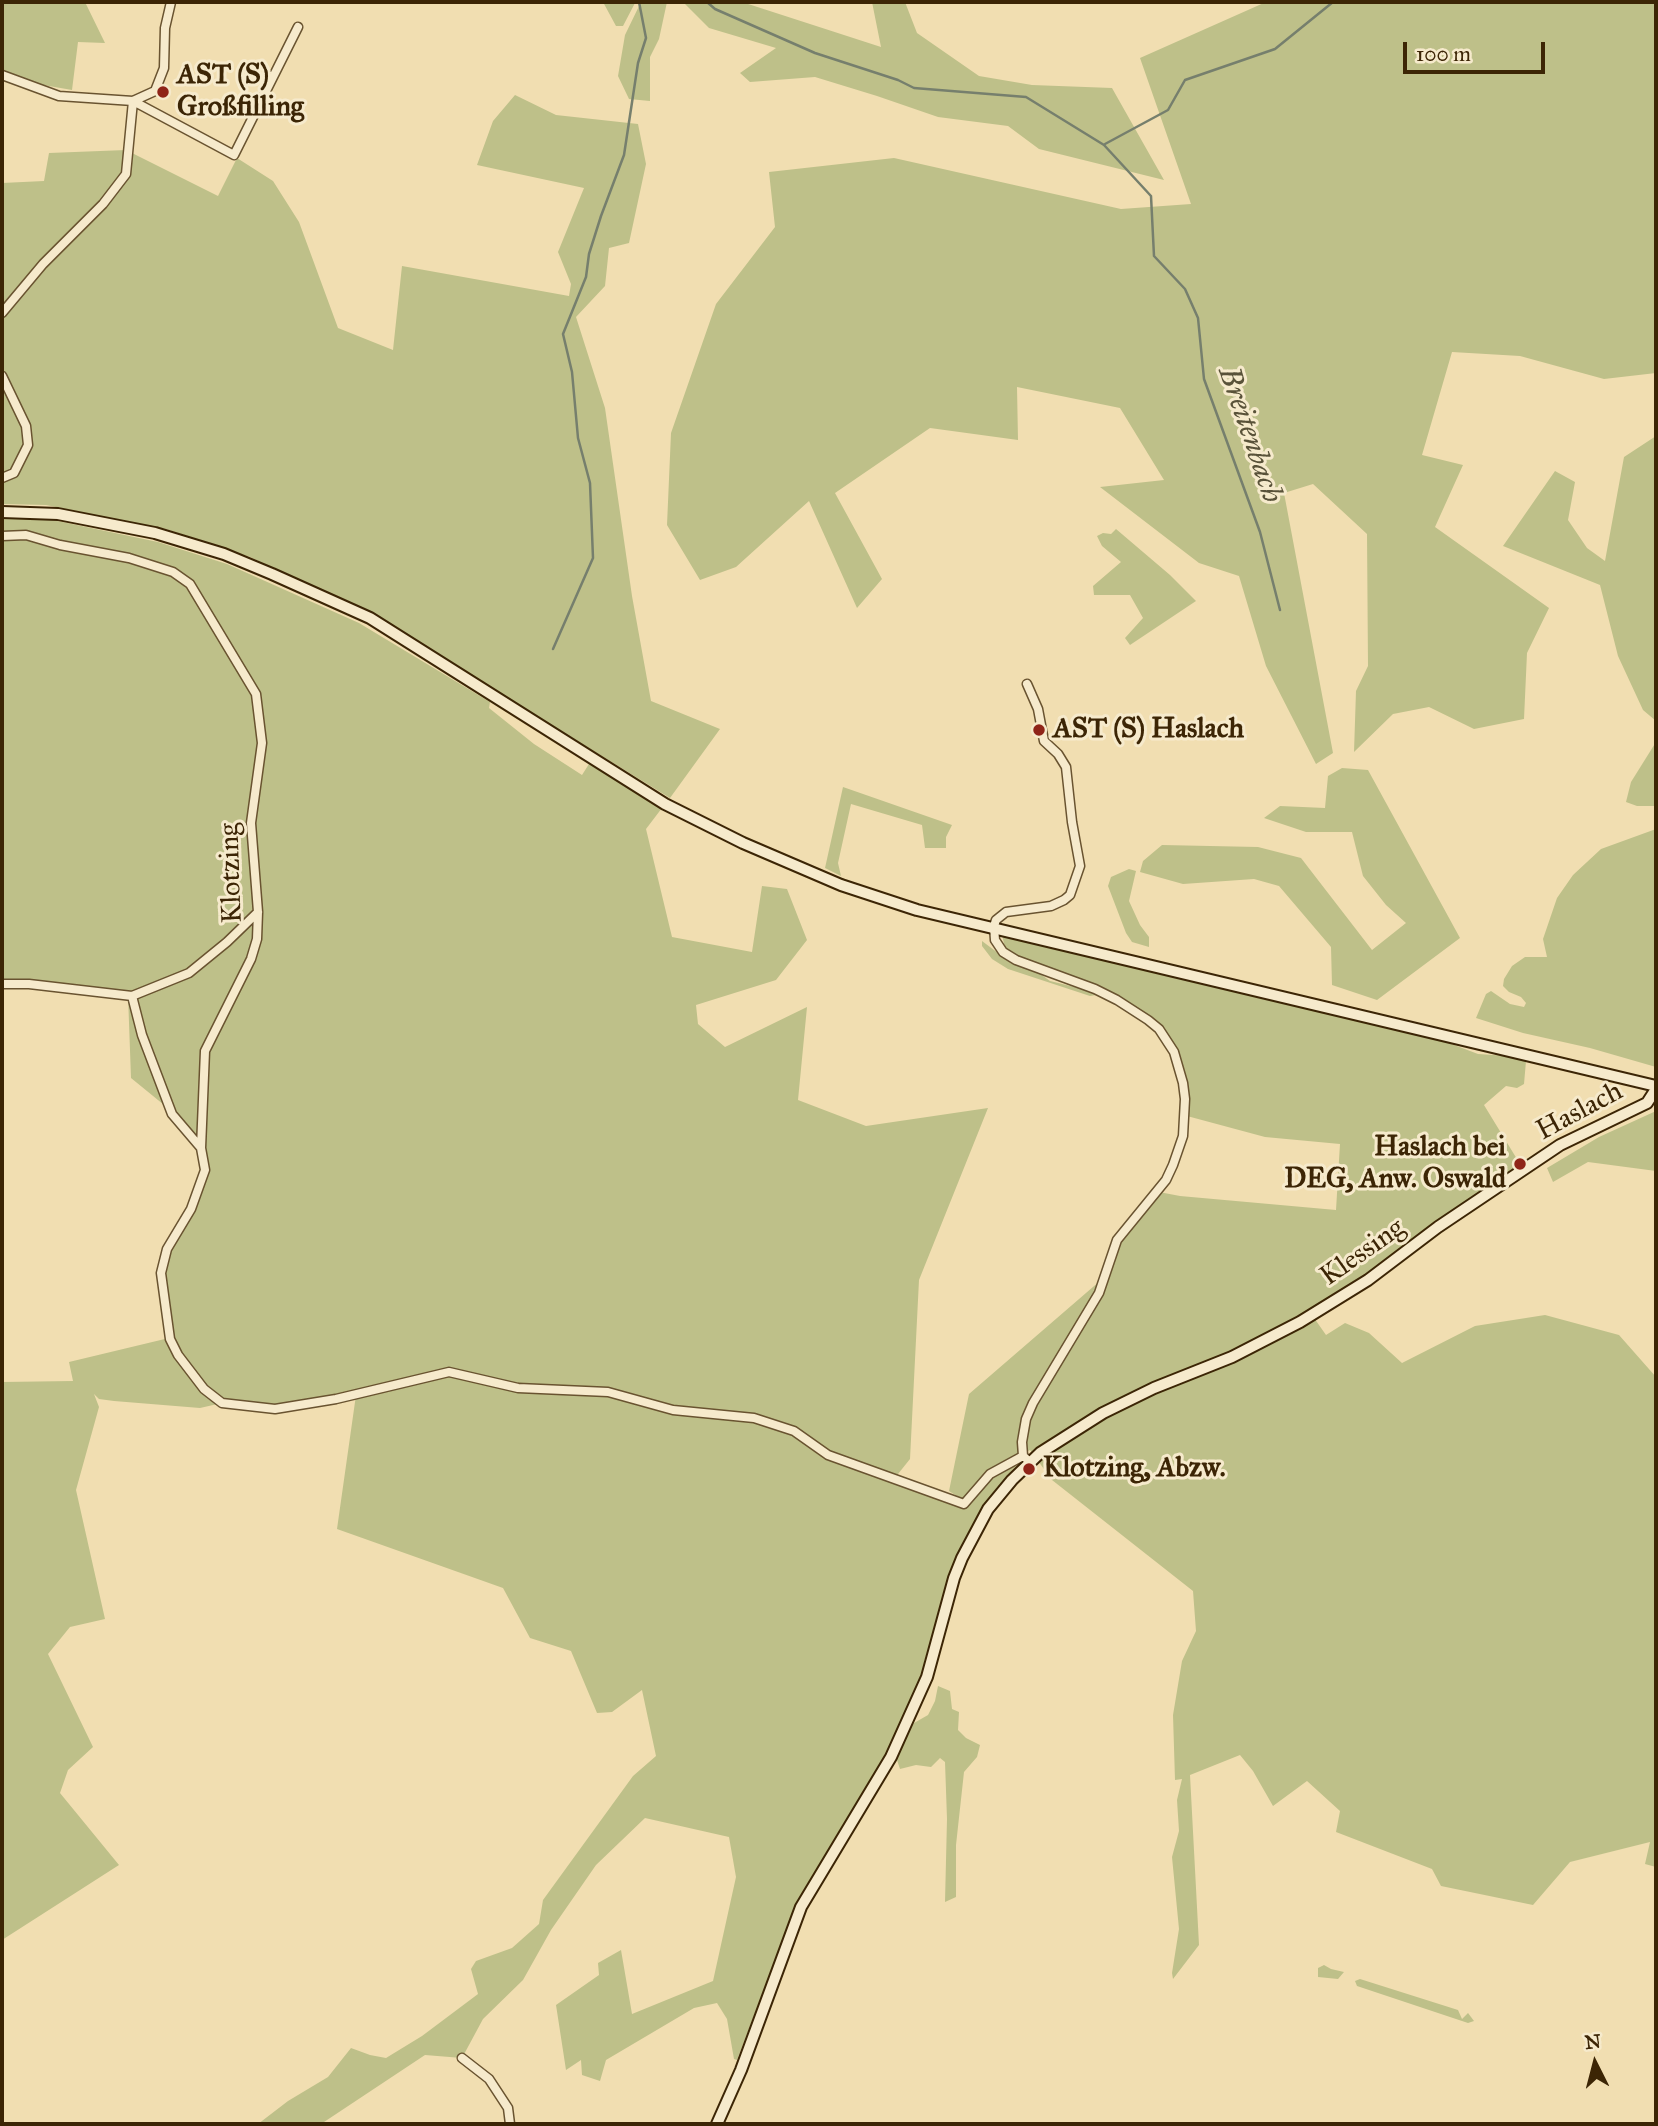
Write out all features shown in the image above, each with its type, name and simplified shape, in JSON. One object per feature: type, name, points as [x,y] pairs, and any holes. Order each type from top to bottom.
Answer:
[{"type":"main road","points":[[2,512],[58,514],[155,533],[224,554],[272,574],[370,618],[665,804],[743,843],[841,885],[917,910],[994,926],[1656,1087]]},
{"type":"main road","name":"Haslach","points":[[1520,1171],[1560,1145],[1647,1103],[1656,1087]]},
{"type":"main road","name":"Klessing","points":[[717,2124],[741,2070],[801,1907],[880,1779],[915,1707],[927,1677],[954,1578],[972,1536],[988,1509],[1026,1459],[1103,1413],[1232,1357],[1300,1322],[1368,1280],[1438,1227],[1520,1171]]},
{"type":"street","points":[[134,101],[155,91],[164,68],[165,28],[171,2]]},
{"type":"street","points":[[2,75],[59,96],[134,101],[234,155],[298,27]]},
{"type":"street","points":[[2,313],[43,264],[103,204],[126,174],[134,101]]},
{"type":"street","points":[[2,376],[26,426],[28,445],[14,473],[2,478]]},
{"type":"street","name":"Klotzing","points":[[2,536],[26,535],[60,545],[129,558],[173,572],[190,584],[199,597],[256,694],[262,743],[251,823],[258,912],[257,939],[251,959],[205,1051],[201,1148],[205,1170],[191,1209],[167,1249],[161,1273],[170,1339],[178,1355],[204,1389],[222,1403],[275,1409],[337,1399],[449,1372],[518,1388],[608,1392],[673,1410],[754,1418],[794,1431],[828,1455],[964,1504],[990,1474],[1026,1459]]},
{"type":"street","points":[[1026,1459],[1021,1442],[1033,1403],[1099,1293],[1117,1240],[1166,1180],[1183,1136],[1185,1099],[1174,1052],[1159,1029],[1117,1000],[1016,960],[1003,952],[995,940],[996,920],[1006,912],[1051,906],[1070,895],[1080,866],[1066,767],[1058,754],[1044,741],[1038,709],[1027,684]]},
{"type":"street","points":[[2,984],[29,984],[132,996],[189,973],[258,912]]},
{"type":"street","points":[[132,996],[142,1035],[172,1114],[201,1148]]},
{"type":"street","points":[[462,2058],[489,2079],[508,2108],[510,2124]]},
{"type":"green space","points":[[2,2],[85,2],[105,43],[78,42],[72,90],[26,82],[2,72]]},
{"type":"green space","points":[[603,2],[635,3],[623,26],[616,26]]},
{"type":"green space","points":[[641,2],[667,2],[659,39],[650,57],[650,101],[629,99],[618,76],[625,35]]},
{"type":"green space","points":[[683,2],[742,2],[881,47],[872,2],[905,2],[917,33],[979,76],[1032,85],[1112,88],[1164,180],[1039,149],[1008,126],[938,117],[815,77],[750,82],[740,73],[776,48],[709,28]]},
{"type":"green space","points":[[1266,2],[1656,2],[1656,373],[1604,379],[1520,356],[1452,352],[1422,455],[1463,465],[1435,527],[1549,608],[1527,653],[1524,719],[1474,729],[1429,707],[1393,714],[1354,752],[1356,691],[1368,666],[1367,534],[1313,484],[1284,493],[1333,753],[1316,764],[1266,666],[1239,576],[1199,563],[1100,487],[1164,480],[1120,408],[1017,387],[1018,440],[930,428],[835,493],[882,579],[857,608],[809,501],[736,567],[700,580],[667,525],[671,433],[716,304],[775,227],[769,172],[894,158],[1121,209],[1191,204],[1140,58]]},
{"type":"green space","points":[[515,95],[556,115],[638,124],[646,164],[629,243],[609,248],[605,286],[576,317],[605,408],[632,596],[651,701],[720,729],[670,798],[379,619],[250,557],[166,529],[46,505],[2,504],[2,183],[44,181],[49,153],[126,150],[218,196],[237,158],[273,181],[299,222],[338,328],[393,350],[402,266],[569,296],[571,284],[558,252],[584,188],[477,165],[493,121]]},
{"type":"green space","points":[[1656,436],[1656,721],[1643,710],[1618,656],[1600,585],[1503,546],[1555,471],[1575,482],[1568,520],[1587,548],[1605,561],[1624,457]]},
{"type":"green space","points":[[2,517],[48,519],[158,542],[227,564],[359,623],[490,702],[489,708],[534,744],[582,775],[589,764],[662,808],[646,829],[672,937],[752,952],[762,886],[787,889],[807,940],[776,980],[696,1005],[698,1024],[725,1047],[807,1007],[798,1100],[866,1126],[988,1108],[919,1280],[910,1459],[894,1479],[963,1508],[991,1478],[1014,1463],[1016,1466],[994,1491],[956,1560],[924,1662],[925,1672],[908,1716],[815,1872],[788,1926],[737,2060],[734,2059],[727,2019],[717,2003],[694,2008],[606,2060],[600,2081],[582,2075],[581,2060],[566,2070],[556,2005],[599,1975],[598,1963],[621,1950],[632,2014],[713,1981],[736,1877],[729,1837],[645,1818],[596,1865],[551,1930],[523,1980],[483,2019],[462,2058],[425,2055],[321,2124],[258,2124],[288,2101],[328,2077],[351,2048],[386,2058],[422,2036],[478,1994],[471,1969],[476,1961],[512,1948],[539,1924],[543,1900],[633,1776],[656,1756],[642,1690],[612,1712],[597,1713],[571,1651],[530,1638],[503,1588],[337,1529],[356,1395],[275,1409],[222,1403],[200,1408],[114,1401],[99,1399],[94,1394],[99,1407],[76,1490],[105,1619],[70,1627],[48,1654],[93,1747],[68,1770],[60,1793],[119,1865],[2,1940],[2,1382],[73,1381],[69,1362],[169,1338],[161,1273],[167,1249],[191,1209],[205,1170],[201,1148],[169,1109],[131,1078],[128,995],[2,984]]},
{"type":"green space","points":[[1116,529],[1196,601],[1130,645],[1125,638],[1143,618],[1130,595],[1094,595],[1093,586],[1121,562],[1102,546],[1097,536],[1103,533],[1111,534]]},
{"type":"green space","points":[[1656,742],[1656,806],[1637,806],[1626,802],[1631,782]]},
{"type":"green space","points":[[1342,768],[1368,770],[1460,938],[1377,1000],[1332,985],[1331,947],[1279,886],[1254,879],[1183,884],[1140,872],[1143,861],[1162,845],[1258,847],[1301,858],[1372,950],[1406,923],[1386,905],[1363,876],[1352,832],[1306,832],[1264,818],[1280,806],[1325,808],[1328,776]]},
{"type":"green space","points":[[843,787],[952,825],[946,837],[946,848],[925,848],[922,825],[851,804],[838,863],[841,876],[825,868]]},
{"type":"green space","points":[[1656,829],[1656,1067],[1523,1033],[1476,1018],[1486,994],[1491,991],[1510,1004],[1524,1007],[1526,1003],[1521,997],[1503,986],[1504,979],[1512,966],[1525,957],[1547,957],[1543,939],[1557,898],[1573,875],[1601,849]]},
{"type":"green space","points":[[1129,869],[1136,871],[1129,901],[1149,937],[1149,947],[1132,942],[1108,886],[1111,877]]},
{"type":"green space","points":[[1002,935],[1428,1038],[1433,1037],[1478,1054],[1508,1056],[1526,1061],[1524,1084],[1517,1088],[1506,1086],[1484,1105],[1520,1164],[1312,1315],[1326,1335],[1345,1323],[1369,1333],[1402,1363],[1475,1326],[1545,1315],[1619,1335],[1656,1377],[1656,1867],[1645,1864],[1650,1842],[1570,1862],[1533,1905],[1441,1886],[1432,1869],[1336,1832],[1340,1811],[1307,1781],[1273,1806],[1253,1771],[1240,1755],[1190,1775],[1199,1945],[1173,1979],[1179,1929],[1172,1857],[1179,1831],[1177,1800],[1182,1779],[1175,1780],[1173,1715],[1182,1661],[1196,1631],[1193,1591],[1052,1480],[1030,1450],[990,1472],[963,1500],[949,1491],[969,1394],[1108,1274],[1121,1233],[1159,1192],[1336,1210],[1340,1144],[1265,1137],[1187,1116],[1177,1057],[1148,1019],[1108,995],[1007,956]]},
{"type":"green space","points":[[982,941],[1006,959],[1039,973],[1050,981],[1087,990],[1096,995],[1090,996],[1008,969],[992,959],[982,946]]},
{"type":"green space","points":[[1656,1111],[1656,1171],[1588,1162],[1553,1182],[1547,1168],[1599,1137]]},
{"type":"green space","points":[[938,1686],[950,1691],[952,1709],[959,1712],[958,1730],[966,1738],[980,1745],[977,1757],[964,1772],[956,1845],[956,1897],[945,1902],[945,1762],[940,1758],[931,1767],[916,1765],[900,1769],[896,1757],[914,1723],[928,1715]]},
{"type":"green space","points":[[1324,1965],[1344,1972],[1338,1979],[1318,1977],[1318,1968]]},
{"type":"green space","points":[[1360,1979],[1458,2010],[1462,2019],[1468,2013],[1474,2021],[1468,2023],[1357,1986],[1355,1981]]},
{"type":"waterway","points":[[553,649],[593,558],[590,483],[578,438],[572,372],[563,334],[586,277],[589,254],[624,155],[638,63],[646,38],[639,2]]},
{"type":"waterway","name":"Breitenbach","points":[[707,2],[715,9],[815,53],[898,80],[914,88],[1026,97],[1104,145],[1151,196],[1154,256],[1185,289],[1198,318],[1204,379],[1260,532],[1280,610]]},
{"type":"waterway","points":[[1105,144],[1168,110],[1185,80],[1275,49],[1333,2]]},
{"type":"place","name":"AST (S) Großfilling","points":[[163,92]]},
{"type":"place","name":"AST (S) Haslach","points":[[1039,730]]},
{"type":"place","name":"Haslach bei DEG, Anw. Oswald","points":[[1520,1164]]},
{"type":"place","name":"Klotzing, Abzw.","points":[[1029,1469]]}]
